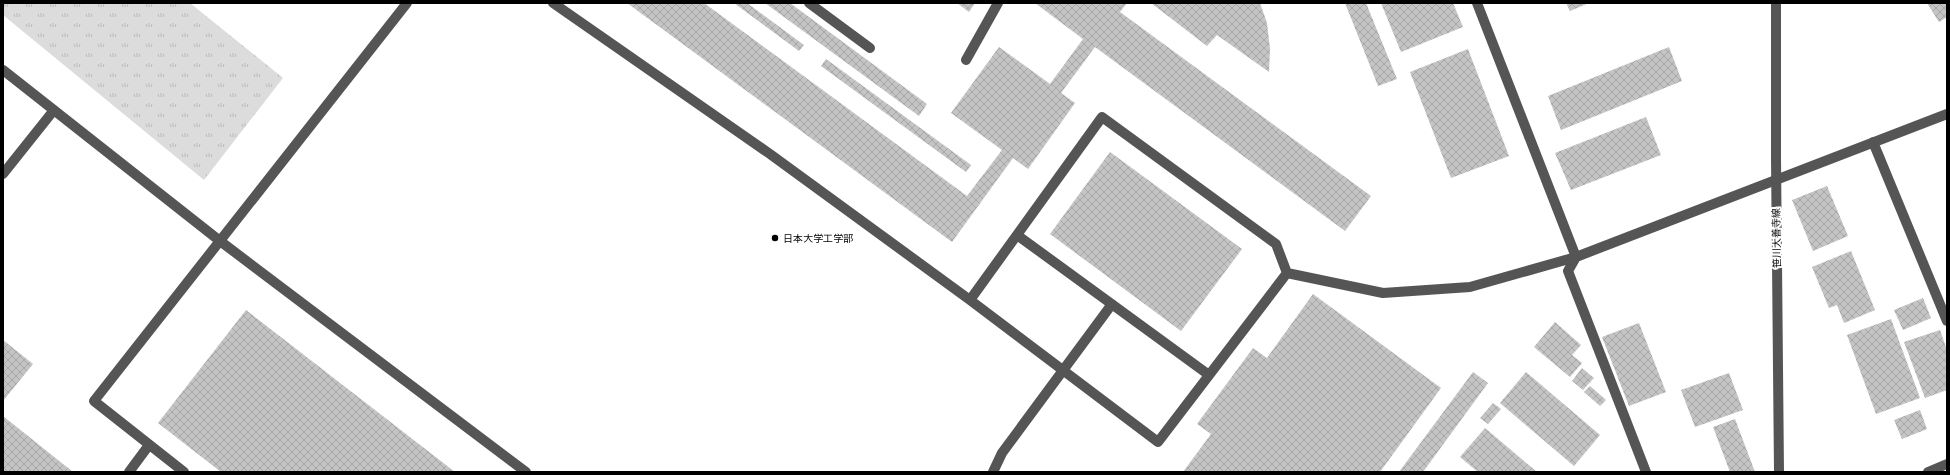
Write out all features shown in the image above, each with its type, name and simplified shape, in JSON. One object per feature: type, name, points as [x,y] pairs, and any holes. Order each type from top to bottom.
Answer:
[{"type":"street","points":[[184,472],[94,401],[406,3]]},
{"type":"street","points":[[553,3],[770,154],[970,300],[1158,442],[1287,273]]},
{"type":"street","points":[[809,3],[870,48]]},
{"type":"street","points":[[966,60],[998,3]]},
{"type":"street","points":[[1477,3],[1576,257]]},
{"type":"street","name":"笹川大善寺線","points":[[1776,3],[1779,472]]},
{"type":"street","points":[[3,70],[220,241],[526,472]]},
{"type":"street","points":[[3,174],[54,110]]},
{"type":"street","points":[[1287,273],[1383,293],[1470,287],[1576,257],[1947,114]]},
{"type":"street","points":[[970,300],[1102,117],[1276,244],[1287,273]]},
{"type":"street","points":[[1873,142],[1947,321]]},
{"type":"street","points":[[1017,235],[1209,375]]},
{"type":"street","points":[[1576,257],[1568,271],[1646,472]]},
{"type":"street","points":[[993,472],[1002,453],[1112,304]]},
{"type":"street","points":[[129,472],[149,445]]},
{"type":"street","points":[[1928,472],[1947,464]]},
{"type":"green space","points":[[3,3],[190,3],[283,78],[204,180],[3,15]]},
{"type":"building","points":[[627,3],[704,3],[967,196],[1002,150],[951,113],[999,47],[1050,84],[1083,39],[1035,3],[1127,3],[1120,12],[1371,196],[1345,231],[1095,47],[1061,93],[1075,103],[1028,169],[1013,158],[952,242]]},
{"type":"building","points":[[734,3],[747,3],[804,45],[799,51]]},
{"type":"building","points":[[765,3],[790,3],[927,104],[919,116]]},
{"type":"building","points":[[957,3],[975,3],[969,12]]},
{"type":"building","points":[[1151,3],[1260,3],[1267,23],[1270,49],[1269,72],[1217,35],[1207,46]]},
{"type":"building","points":[[1345,3],[1366,3],[1397,79],[1378,86]]},
{"type":"building","points":[[1381,3],[1453,3],[1463,27],[1401,52]]},
{"type":"building","points":[[1566,3],[1589,3],[1570,11]]},
{"type":"building","points":[[1927,3],[1947,3],[1947,17],[1939,22]]},
{"type":"building","points":[[1669,47],[1682,81],[1561,130],[1548,96]]},
{"type":"building","points":[[1468,49],[1509,156],[1451,178],[1410,72]]},
{"type":"building","points":[[826,59],[971,165],[966,172],[821,66]]},
{"type":"building","points":[[1646,117],[1661,155],[1571,190],[1555,153]]},
{"type":"building","points":[[1110,152],[1242,249],[1181,331],[1050,234]]},
{"type":"building","points":[[1827,186],[1848,236],[1813,251],[1792,200]]},
{"type":"building","points":[[1851,251],[1875,310],[1844,323],[1837,305],[1829,308],[1812,267]]},
{"type":"building","points":[[1313,294],[1441,388],[1380,472],[1183,472],[1211,434],[1197,424],[1253,348],[1267,358]]},
{"type":"building","points":[[1923,298],[1931,318],[1903,330],[1894,310]]},
{"type":"building","points":[[246,310],[455,472],[221,472],[158,423]]},
{"type":"building","points":[[1891,319],[1920,398],[1876,414],[1847,335]]},
{"type":"building","points":[[1555,322],[1581,345],[1572,355],[1582,363],[1570,377],[1534,347]]},
{"type":"building","points":[[1639,323],[1666,392],[1629,406],[1602,337]]},
{"type":"building","points":[[1940,330],[1947,350],[1947,390],[1925,398],[1904,342]]},
{"type":"building","points":[[3,340],[33,364],[3,401]]},
{"type":"building","points":[[1582,368],[1594,378],[1583,390],[1572,381]]},
{"type":"building","points":[[1473,372],[1488,383],[1423,472],[1399,472]]},
{"type":"building","points":[[1526,372],[1600,435],[1574,466],[1500,403]]},
{"type":"building","points":[[1729,373],[1743,410],[1695,427],[1681,390]]},
{"type":"building","points":[[1590,386],[1606,400],[1600,406],[1584,392]]},
{"type":"building","points":[[1493,403],[1501,409],[1488,424],[1480,418]]},
{"type":"building","points":[[1920,410],[1927,429],[1902,439],[1894,420]]},
{"type":"building","points":[[3,416],[73,472],[3,472]]},
{"type":"building","points":[[1735,419],[1755,472],[1730,472],[1713,427]]},
{"type":"building","points":[[1485,428],[1537,472],[1478,472],[1460,457]]},
{"type":"place","name":"日本大学工学部","points":[[775,238]]}]
